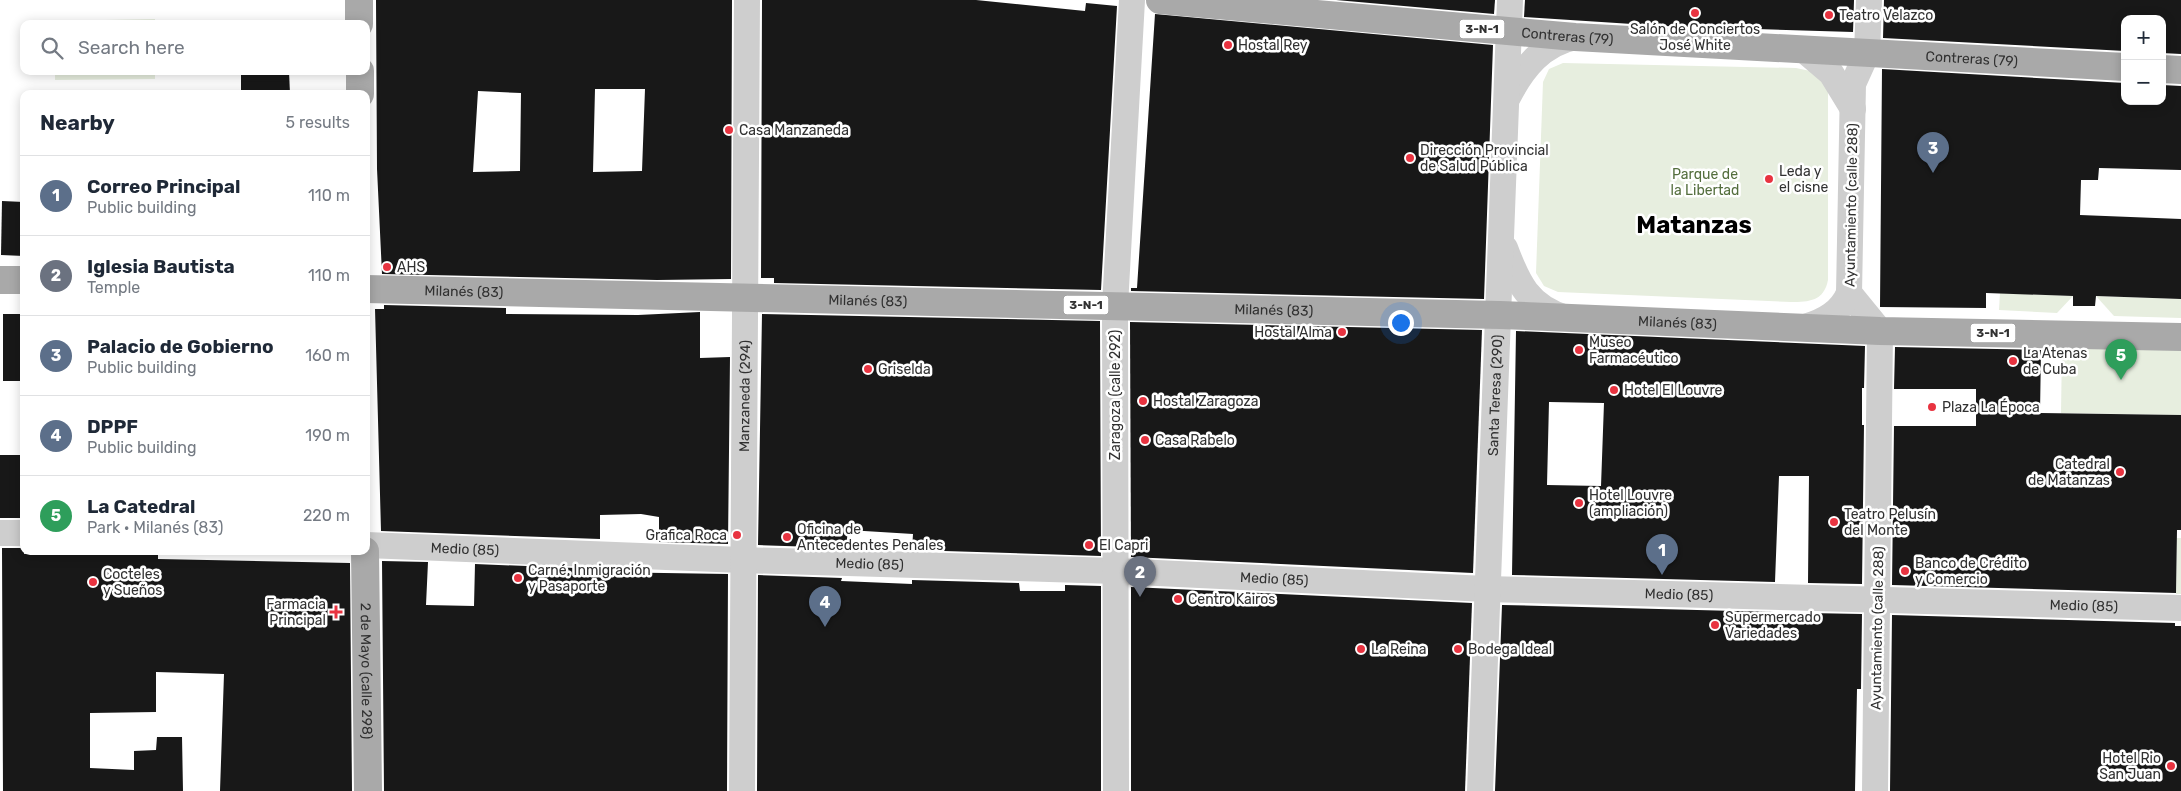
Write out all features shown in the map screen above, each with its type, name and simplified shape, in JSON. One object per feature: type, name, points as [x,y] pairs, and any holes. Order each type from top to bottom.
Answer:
[{"type":"main road","points":[[359,0],[359,20]]},
{"type":"main road","name":"Contreras (79)","points":[[1160,0],[1575,37],[2121,67]]},
{"type":"main road","points":[[2166,69],[2181,70]]},
{"type":"main road","points":[[360,75],[360,90]]},
{"type":"main road","points":[[0,280],[20,280]]},
{"type":"main road","name":"Milanés (83)","points":[[370,289],[1500,315],[1880,331],[2181,337]]},
{"type":"main road","name":"2 de Mayo (calle 298)","points":[[365,555],[368,791]]},
{"type":"street","name":"Manzaneda (294)","points":[[742,791],[747,0]]},
{"type":"street","name":"Zaragoza (calle 292)","points":[[1116,791],[1115,306],[1132,0]]},
{"type":"street","name":"Santa Teresa (290)","points":[[1480,791],[1486,589],[1503,242],[1510,0]]},
{"type":"street","name":"Ayuntamiento (calle 288)","points":[[1869,0],[1867,53],[1853,84],[1849,293],[1880,331],[1875,791]]},
{"type":"street","points":[[1507,98],[1527,67],[1540,53],[1552,44],[1575,37]]},
{"type":"street","points":[[1804,50],[1831,73],[1853,109]]},
{"type":"street","points":[[1503,242],[1511,264],[1530,298],[1551,313],[1568,318]]},
{"type":"street","points":[[1805,327],[1830,317],[1845,302],[1849,293]]},
{"type":"street","points":[[0,532],[20,533]]},
{"type":"street","name":"Medio (85)","points":[[370,545],[742,560],[1116,571],[1486,589],[2181,608]]},
{"type":"green space","points":[[155,19],[155,20],[104,20]]},
{"type":"green space","name":"Parque de la Libertad","points":[[1563,63],[1796,68],[1815,72],[1828,86],[1828,280],[1823,292],[1810,301],[1791,302],[1558,292],[1544,286],[1536,273],[1543,82],[1549,69]]},
{"type":"green space","points":[[55,75],[155,75],[155,79],[55,80]]},
{"type":"green space","points":[[2000,293],[2073,296],[2057,313],[1999,310]]},
{"type":"green space","points":[[2096,296],[2181,299],[2181,318],[2114,316]]},
{"type":"green space","points":[[2062,347],[2181,348],[2181,415],[2061,413]]},
{"type":"green space","points":[[2177,538],[2181,538],[2181,594],[2176,594]]},
{"type":"building","points":[[376,0],[732,0],[731,279],[657,280],[382,274],[377,169]],"holes":[[[595,89],[645,89],[642,171],[593,172]],[[478,91],[521,93],[520,171],[473,172]]]},
{"type":"building","points":[[762,0],[976,0],[1085,11],[1086,3],[1117,6],[1101,290],[774,283],[774,278],[761,278]]},
{"type":"building","points":[[1336,0],[1495,0],[1494,14]]},
{"type":"building","points":[[1525,0],[1854,0],[1853,32],[1663,26],[1524,17]]},
{"type":"building","points":[[1884,0],[2181,0],[2181,54],[2166,53],[2166,15],[2121,15],[2121,51],[1883,38]]},
{"type":"building","points":[[1155,14],[1493,45],[1484,299],[1131,291],[1131,288],[1137,288]]},
{"type":"building","points":[[1882,69],[2121,83],[2121,105],[2166,105],[2166,85],[2181,86],[2181,170],[2099,168],[2098,180],[2081,180],[2080,215],[2181,219],[2181,299],[2096,296],[2095,306],[2073,306],[2073,296],[1986,293],[1986,308],[1880,307]]},
{"type":"building","points":[[241,75],[289,75],[290,90],[241,90]]},
{"type":"building","points":[[2,201],[20,202],[20,256],[1,255]]},
{"type":"building","points":[[384,305],[506,308],[506,314],[638,315],[700,312],[700,358],[730,357],[728,544],[659,542],[659,517],[641,514],[600,515],[600,539],[381,531],[375,309],[384,309]]},
{"type":"building","points":[[3,314],[20,314],[20,381],[3,381]]},
{"type":"building","points":[[762,314],[1100,321],[1101,556],[912,550],[913,534],[848,530],[846,548],[758,545]]},
{"type":"building","points":[[1130,322],[1482,330],[1473,573],[1131,557]]},
{"type":"building","points":[[1516,331],[1865,346],[1864,388],[1862,388],[1862,425],[1864,425],[1862,584],[1808,583],[1809,476],[1779,476],[1775,582],[1512,575]],"holes":[[[1549,402],[1604,403],[1601,486],[1547,485]]]},
{"type":"building","points":[[1895,347],[2041,350],[2040,413],[2181,415],[2181,530],[2177,530],[2176,593],[1892,585],[1894,426],[1976,426],[1976,389],[1894,389]]},
{"type":"building","points":[[0,455],[20,455],[20,518],[0,518]]},
{"type":"building","points":[[2,548],[20,548],[20,555],[158,555],[158,559],[350,563],[352,791],[220,791],[224,674],[156,672],[156,712],[90,713],[90,768],[134,770],[134,751],[156,750],[157,737],[182,737],[183,791],[3,791]]},
{"type":"building","points":[[382,561],[428,562],[426,605],[474,606],[475,564],[600,569],[600,572],[728,574],[727,791],[384,791]]},
{"type":"building","points":[[758,575],[842,578],[841,581],[912,584],[912,580],[1019,583],[1020,591],[1065,591],[1065,585],[1101,586],[1101,791],[757,791]]},
{"type":"building","points":[[1131,587],[1472,603],[1465,791],[1131,791]]},
{"type":"building","points":[[1502,605],[1774,612],[1774,618],[1808,619],[1808,613],[1862,614],[1861,689],[1857,689],[1855,791],[1495,791]]},
{"type":"building","points":[[1892,615],[2175,623],[2175,626],[2181,626],[2181,791],[1890,791]]},
{"type":"place","name":"Salón de Conciertos José White","points":[[1695,13]]},
{"type":"place","name":"Teatro Velazco","points":[[1829,15]]},
{"type":"place","name":"Hostal Rey","points":[[1228,45]]},
{"type":"place","name":"Casa Manzaneda","points":[[729,130]]},
{"type":"place","name":"Dirección Provincial de Salud Pública","points":[[1410,158]]},
{"type":"place","name":"Palacio de Gobierno","points":[[1933,173]]},
{"type":"place","name":"Leda y el cisne","points":[[1769,179]]},
{"type":"place","name":"AHS","points":[[387,267]]},
{"type":"place","name":"Hostal Alma","points":[[1342,332]]},
{"type":"place","name":"Museo Farmacéutico","points":[[1579,350]]},
{"type":"place","name":"La Atenas de Cuba","points":[[2013,361]]},
{"type":"place","name":"Griselda","points":[[868,369]]},
{"type":"place","name":"La Catedral","points":[[2121,380]]},
{"type":"place","name":"Hotel El Louvre","points":[[1614,390]]},
{"type":"place","name":"Hostal Zaragoza","points":[[1143,401]]},
{"type":"place","name":"Plaza La Época","points":[[1932,407]]},
{"type":"place","name":"Casa Rabelo","points":[[1145,440]]},
{"type":"place","name":"Catedral de Matanzas","points":[[2120,472]]},
{"type":"place","name":"Hotel Louvre (ampliación)","points":[[1579,503]]},
{"type":"place","name":"Teatro Pelusín del Monte","points":[[1834,522]]},
{"type":"place","name":"Grafica Roca","points":[[737,535]]},
{"type":"place","name":"Oficina de Antecedentes Penales","points":[[787,537]]},
{"type":"place","name":"El Capri","points":[[1089,545]]},
{"type":"place","name":"Banco de Crédito y Comercio","points":[[1905,571]]},
{"type":"place","name":"Correo Principal","points":[[1662,575]]},
{"type":"place","name":"Carné, Inmigración y Pasaporte","points":[[518,578]]},
{"type":"place","name":"Cocteles y Sueños","points":[[93,582]]},
{"type":"place","name":"Iglesia Bautista","points":[[1140,597]]},
{"type":"place","name":"Centro Kairos","points":[[1178,599]]},
{"type":"place","name":"Farmacia Principal","points":[[336,612]]},
{"type":"place","name":"Supermercado Variedades","points":[[1715,625]]},
{"type":"place","name":"DPPF","points":[[825,627]]},
{"type":"place","name":"La Reina","points":[[1361,649]]},
{"type":"place","name":"Bodega Ideal","points":[[1458,649]]},
{"type":"place","name":"Hotel Rio San Juan","points":[[2171,766]]},
{"type":"district","name":"Matanzas","points":[[1694,225]]}]
